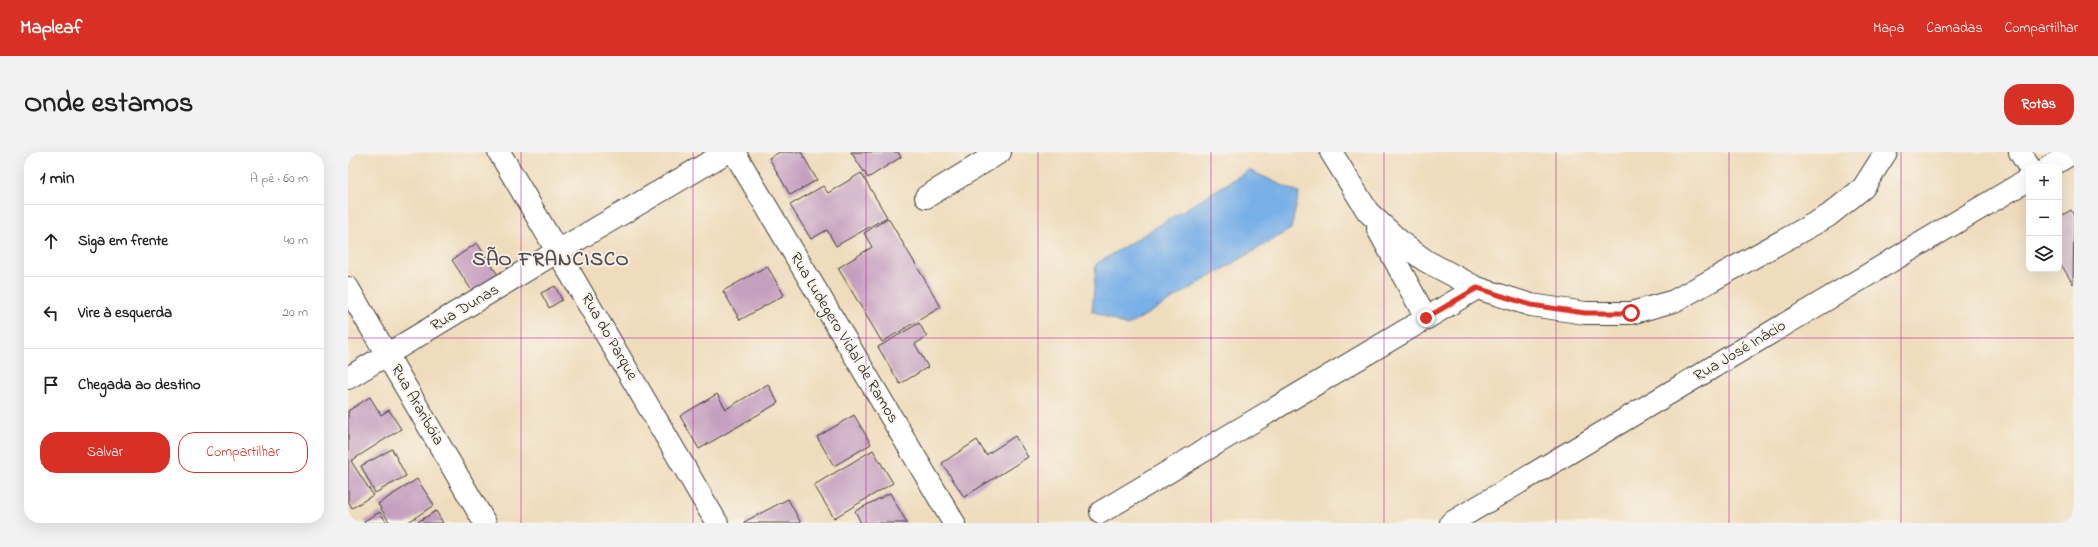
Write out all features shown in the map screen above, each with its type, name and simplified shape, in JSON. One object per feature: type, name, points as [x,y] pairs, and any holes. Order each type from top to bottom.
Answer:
[{"type":"street","name":"Rua do Parque","points":[[499,152],[717,523]]},
{"type":"street","name":"Rua Dunas","points":[[348,378],[558,251],[727,152]]},
{"type":"street","name":"Rua Ludegero Vidal de Ramos","points":[[734,152],[954,523]]},
{"type":"street","points":[[926,197],[1000,152]]},
{"type":"street","points":[[1331,152],[1368,212],[1426,318]]},
{"type":"street","points":[[1368,212],[1404,245],[1426,261],[1477,288],[1531,305],[1585,313],[1631,313],[1674,301],[1828,216],[1863,188],[1886,152]]},
{"type":"street","points":[[2020,152],[2028,164]]},
{"type":"street","points":[[2054,164],[2074,152]]},
{"type":"street","name":"Rua José Inácio","points":[[1451,523],[2026,181]]},
{"type":"street","name":"Rua Araribóia","points":[[348,288],[485,523]]},
{"type":"street","points":[[1101,512],[1477,288]]},
{"type":"water","points":[[1249,170],[1299,193],[1291,229],[1127,326],[1092,311],[1096,264]]},
{"type":"building","points":[[780,152],[801,152],[817,180],[790,195],[769,158]]},
{"type":"building","points":[[851,152],[898,152],[901,157],[868,178]]},
{"type":"building","points":[[861,173],[887,217],[836,246],[827,230],[811,239],[790,205],[823,186],[828,193]]},
{"type":"building","points":[[2071,210],[2074,215],[2073,284],[2062,266],[2062,215]]},
{"type":"building","points":[[888,218],[941,307],[882,342],[838,268],[872,247],[864,233]]},
{"type":"building","points":[[477,243],[500,278],[474,294],[452,260]]},
{"type":"building","points":[[767,266],[784,295],[740,320],[723,291]]},
{"type":"building","points":[[555,286],[562,300],[549,308],[541,293]]},
{"type":"building","points":[[919,323],[927,337],[915,344],[928,367],[900,384],[878,347]]},
{"type":"building","points":[[768,384],[778,403],[699,449],[680,416],[717,394],[726,409]]},
{"type":"building","points":[[370,397],[381,415],[389,410],[401,429],[351,461],[373,495],[352,508],[348,501],[348,411]]},
{"type":"building","points":[[854,415],[871,444],[834,466],[817,437]]},
{"type":"building","points":[[1015,436],[1028,457],[964,497],[942,463],[977,440],[986,455]]},
{"type":"building","points":[[392,449],[406,476],[375,493],[361,466]]},
{"type":"building","points":[[873,450],[893,483],[834,518],[814,485]]},
{"type":"building","points":[[417,479],[434,505],[407,523],[390,523],[378,504]]},
{"type":"building","points":[[890,493],[907,523],[861,523],[855,511]]},
{"type":"building","points":[[788,499],[801,523],[744,523],[744,522]]},
{"type":"building","points":[[436,511],[443,523],[416,523]]},
{"type":"building","points":[[380,512],[387,523],[365,523],[364,521]]},
{"type":"district","name":"SÃO FRANCISCO","points":[[551,260]]},
{"type":"route","points":[[1426,318],[1477,288],[1531,305],[1585,313],[1631,313]]}]
